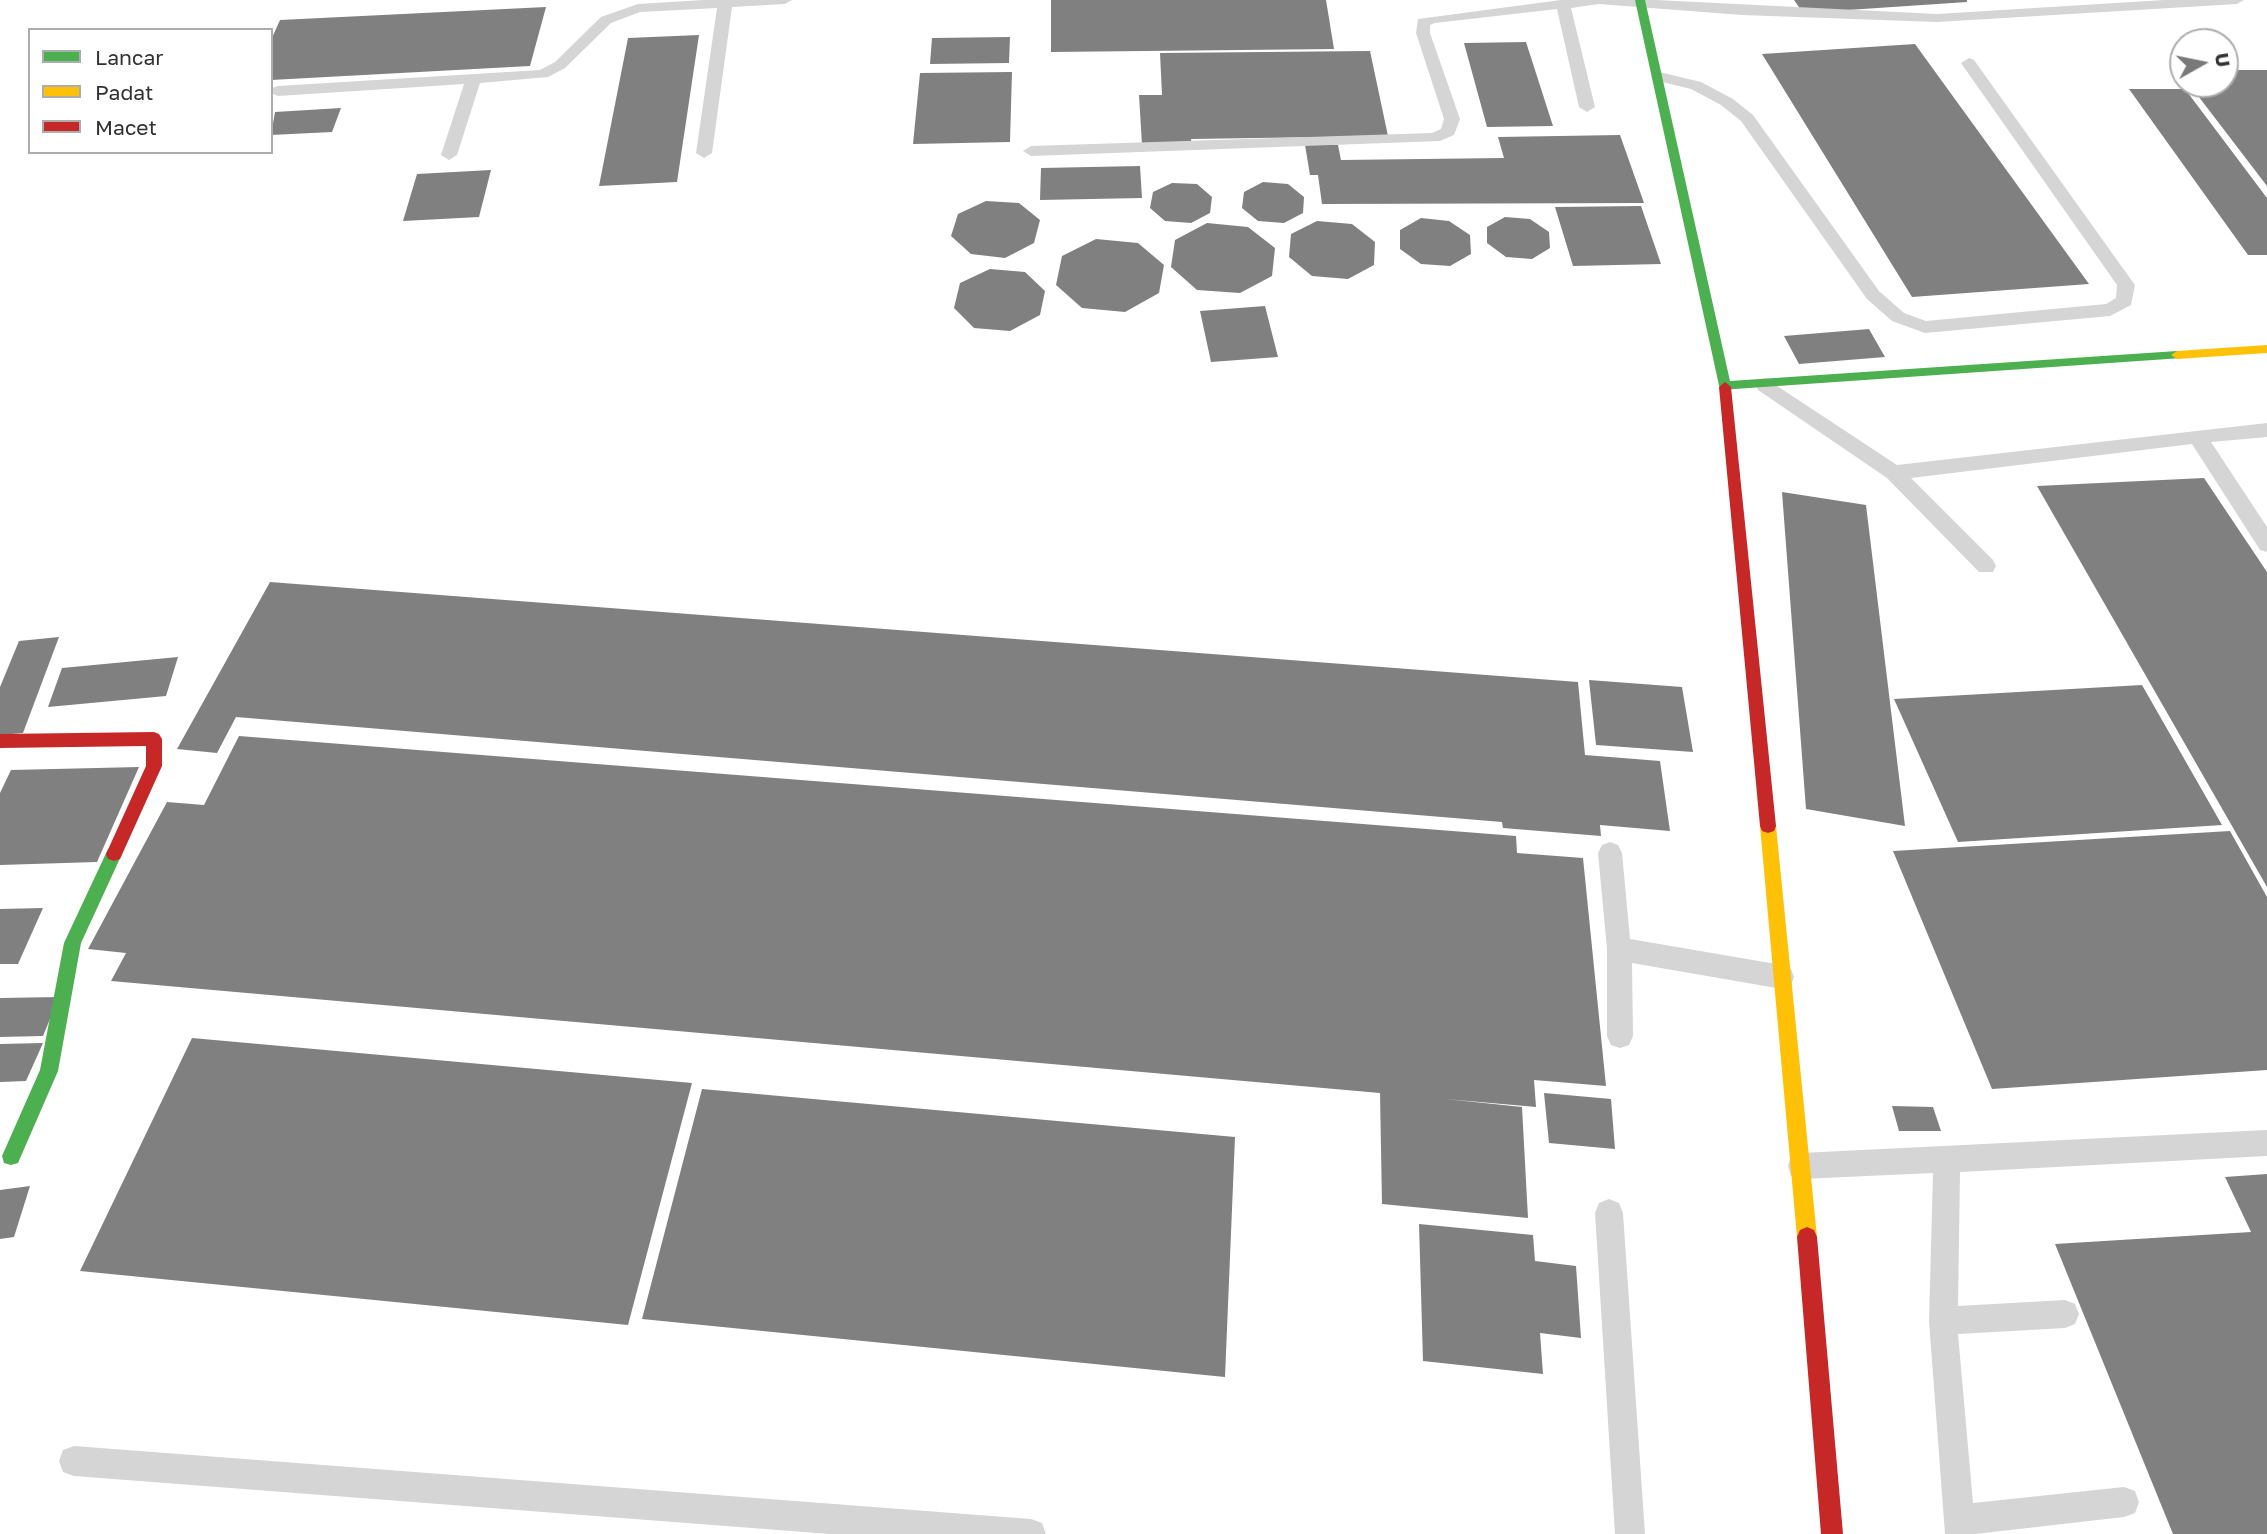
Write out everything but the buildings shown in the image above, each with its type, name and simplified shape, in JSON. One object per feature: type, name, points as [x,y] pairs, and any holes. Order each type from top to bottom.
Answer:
[{"type":"street","points":[[1641,1],[1725,386],[1801,1166],[1832,1534]]},
{"type":"street","points":[[1725,386],[2267,349]]},
{"type":"street","points":[[0,741],[147,737],[154,739],[156,745],[154,766],[73,943],[49,1071],[11,1156]]},
{"type":"lane","points":[[278,91],[543,74],[560,65],[606,20],[638,8],[785,0]]},
{"type":"lane","points":[[1031,151],[1434,138],[1448,132],[1452,119],[1423,33],[1423,22],[1598,0],[1739,5],[1937,19],[2237,0]]},
{"type":"lane","points":[[704,153],[725,4]]},
{"type":"lane","points":[[1563,5],[1587,107]]},
{"type":"lane","points":[[1659,78],[1696,85],[1727,102],[1747,118],[1873,295],[1898,317],[1925,327],[2110,310],[2125,301],[2126,285],[1969,63]]},
{"type":"lane","points":[[449,155],[474,78]]},
{"type":"lane","points":[[1765,385],[1894,473],[1986,566]]},
{"type":"lane","points":[[1894,473],[2267,430]]},
{"type":"lane","points":[[2197,436],[2267,544]]},
{"type":"lane","points":[[1610,853],[1619,949],[1620,1036]]},
{"type":"lane","points":[[1619,949],[1783,977]]},
{"type":"lane","points":[[1801,1166],[2267,1143]]},
{"type":"lane","points":[[1947,1159],[1943,1321],[1960,1527],[2124,1502]]},
{"type":"lane","points":[[1609,1213],[1630,1534]]},
{"type":"lane","points":[[1943,1321],[2065,1314]]},
{"type":"lane","points":[[74,1461],[1031,1534]]},
{"type":"traffic: fast","points":[[1640,0],[1725,387]]},
{"type":"traffic: fast","points":[[1725,386],[2177,355]]},
{"type":"traffic: fast","points":[[11,1156],[49,1071],[73,943],[114,854]]},
{"type":"traffic: slow","points":[[2177,355],[2267,349]]},
{"type":"traffic: slow","points":[[1768,826],[1807,1237]]},
{"type":"traffic: jam","points":[[1725,387],[1768,826]]},
{"type":"traffic: jam","points":[[0,741],[154,739],[154,766],[114,854]]},
{"type":"traffic: jam","points":[[1807,1237],[1832,1534]]}]
